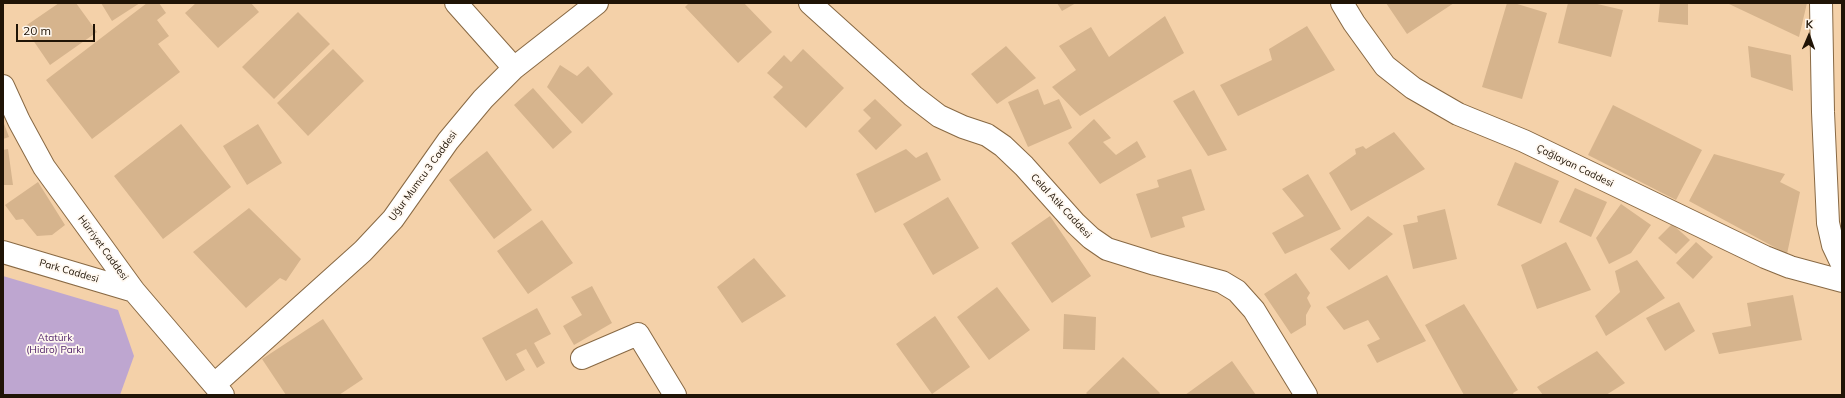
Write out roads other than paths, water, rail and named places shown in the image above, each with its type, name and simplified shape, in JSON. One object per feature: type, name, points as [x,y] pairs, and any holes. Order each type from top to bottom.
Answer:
[{"type":"main road","points":[[456,3],[514,68]]},
{"type":"main road","name":"Uğur Mumcu 3 Caddesi","points":[[219,390],[363,251],[393,219],[448,141],[483,99],[514,68],[597,3]]},
{"type":"main road","name":"Celal Atik Caddesi","points":[[810,3],[854,44],[918,100],[939,116],[963,127],[987,135],[1003,146],[1024,166],[1075,223],[1107,250],[1222,282],[1237,291],[1254,310],[1306,395]]},
{"type":"main road","name":"Çağlayan Caddesi","points":[[1342,3],[1354,23],[1385,66],[1413,88],[1458,114],[1524,141],[1765,257],[1790,267],[1842,280]]},
{"type":"main road","points":[[1820,3],[1828,223],[1833,244],[1842,264]]},
{"type":"main road","name":"Hürriyet Caddesi","points":[[3,86],[44,167],[134,291],[219,390]]},
{"type":"main road","name":"Park Caddesi","points":[[3,252],[134,291]]},
{"type":"main road","points":[[582,358],[638,334],[675,395]]},
{"type":"park label","name":"Atatürk (Hidro) Parkı","points":[[55,344]]}]
